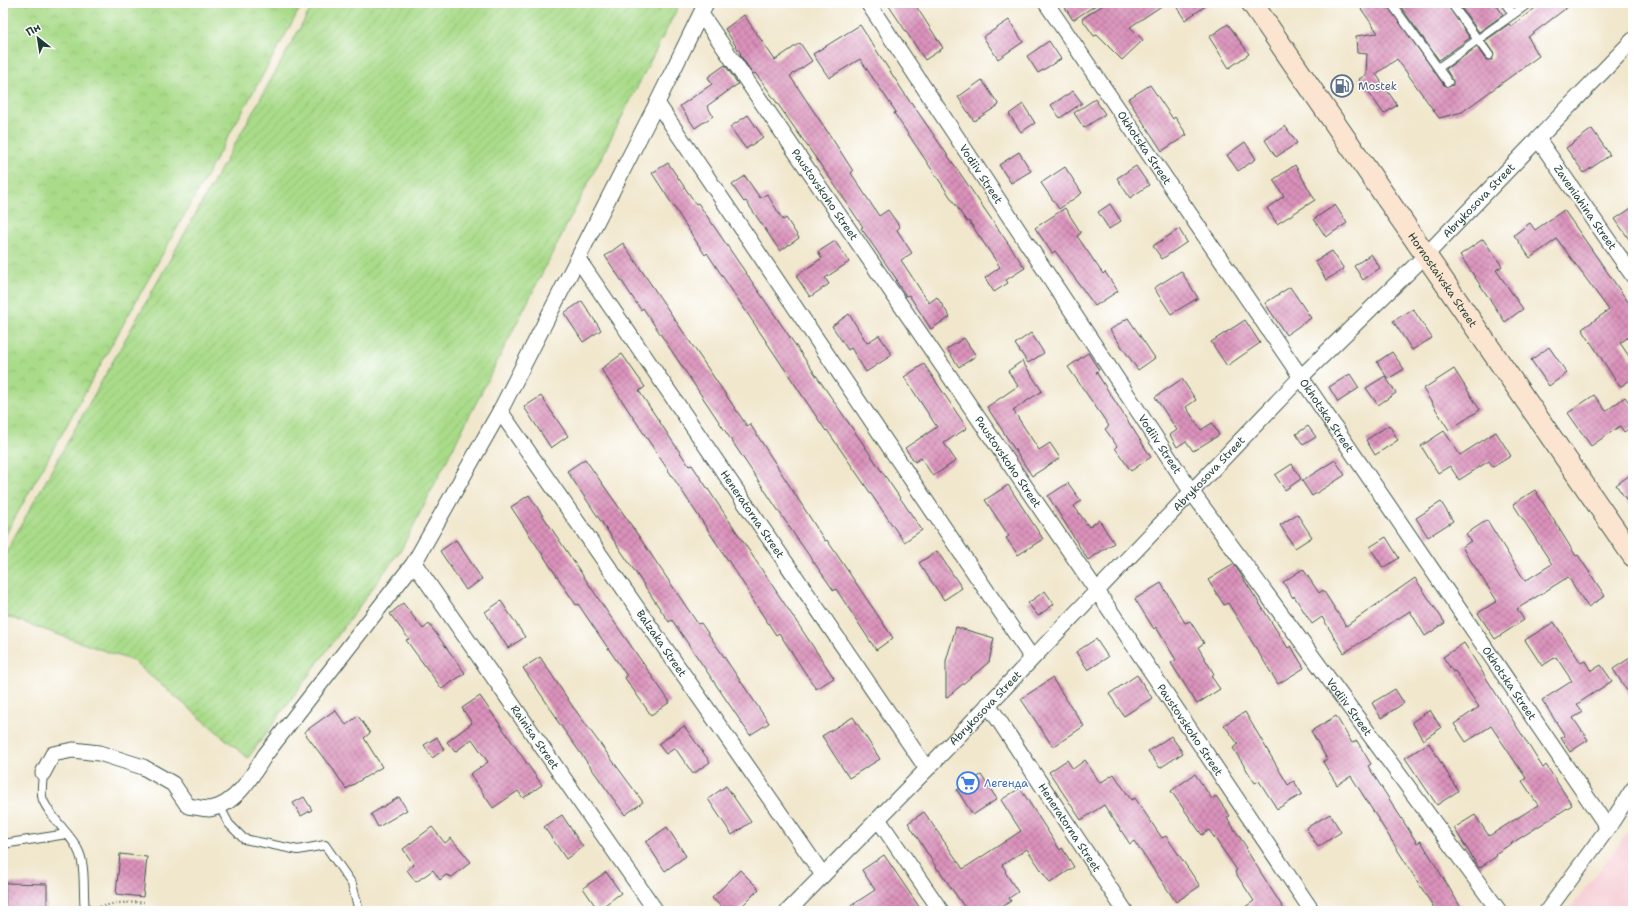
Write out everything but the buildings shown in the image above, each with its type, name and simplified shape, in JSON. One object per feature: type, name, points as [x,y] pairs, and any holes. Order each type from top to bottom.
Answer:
[{"type":"main road","name":"Hornostaivska Street","points":[[1252,3],[1427,254],[1633,556]]},
{"type":"street","name":"Vodiiv Street","points":[[868,3],[1191,491],[1499,911]]},
{"type":"street","name":"Okhotska Street","points":[[1046,3],[1608,828]]},
{"type":"street","points":[[43,772],[53,754],[73,750],[99,753],[143,767],[173,784],[188,806],[208,809],[220,807],[248,784],[265,755],[414,563],[500,411],[658,103],[703,8]]},
{"type":"street","name":"Paustovskoho Street","points":[[703,8],[1312,911]]},
{"type":"street","name":"Abrykosova Street","points":[[788,911],[927,769],[1301,377],[1427,254],[1633,40]]},
{"type":"street","points":[[658,103],[1032,658]]},
{"type":"street","name":"Zaveniahina Street","points":[[1538,139],[1633,276]]},
{"type":"street","name":"Heneratorna Street","points":[[578,259],[927,769]]},
{"type":"street","name":"Balzaka Street","points":[[500,411],[823,875]]},
{"type":"street","name":"Rainisa Street","points":[[414,563],[656,911]]},
{"type":"street","name":"Heneratorna Street","points":[[988,704],[1125,911]]},
{"type":"street","points":[[1547,911],[1608,828],[1633,789]]},
{"type":"street","points":[[878,819],[941,911]]},
{"type":"lane","points":[[1391,3],[1448,82]]},
{"type":"lane","points":[[1451,3],[1489,55]]},
{"type":"lane","points":[[1505,3],[1513,14]]},
{"type":"lane","points":[[1438,68],[1529,3]]},
{"type":"lane","points":[[43,772],[42,799],[74,842],[82,862],[85,911]]},
{"type":"lane","points":[[220,807],[229,824],[244,839],[298,850],[325,845],[352,884],[359,911]]},
{"type":"lane","points":[[3,844],[67,834]]},
{"type":"path","points":[[94,909],[116,903],[144,902]]},
{"type":"shaded area","points":[[1633,826],[1633,911],[1568,911]]},
{"type":"green space","points":[[3,3],[303,3],[3,539]]},
{"type":"green space","points":[[314,3],[680,3],[402,548],[248,758],[133,661],[3,615],[3,557]]},
{"type":"place","name":"Mostek","points":[[1342,86]]},
{"type":"place","name":"Легенда","points":[[968,783]]}]
